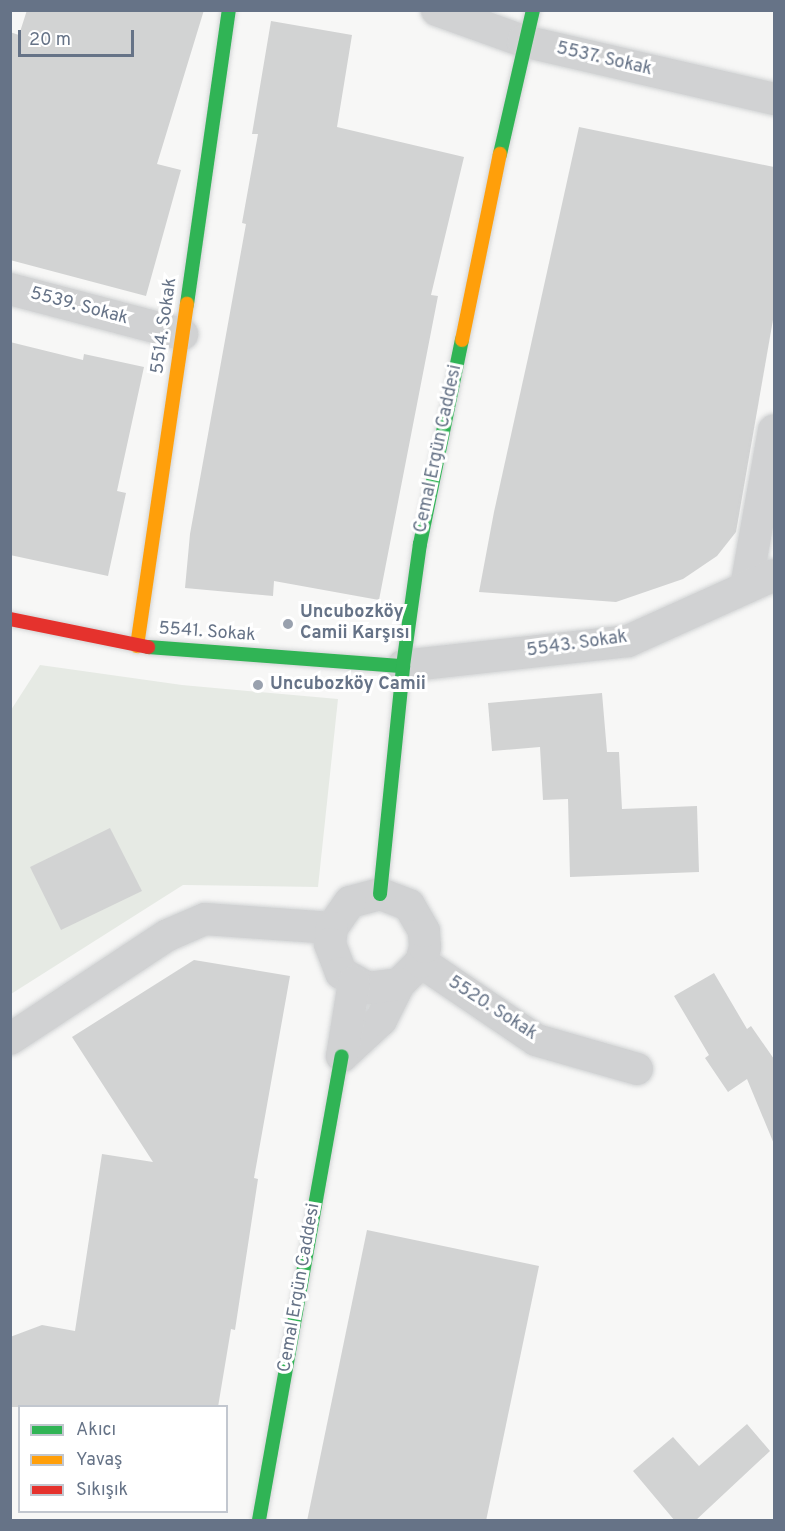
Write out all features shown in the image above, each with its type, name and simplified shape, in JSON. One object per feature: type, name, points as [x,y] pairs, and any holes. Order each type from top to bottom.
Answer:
[{"type":"street","name":"5514. Sokak","points":[[137,646],[229,10]]},
{"type":"street","name":"5537. Sokak","points":[[437,10],[523,41],[774,99]]},
{"type":"street","name":"Cemal Ergün Caddesi","points":[[380,894],[403,666],[420,544],[523,41],[532,10]]},
{"type":"street","name":"5539. Sokak","points":[[10,289],[182,334]]},
{"type":"street","points":[[746,587],[774,430]]},
{"type":"street","name":"5543. Sokak","points":[[403,666],[628,641],[774,575]]},
{"type":"street","name":"5541. Sokak","points":[[10,619],[137,646],[403,666]]},
{"type":"street","points":[[342,1056],[381,1020],[399,984],[421,962],[425,947],[419,917],[402,901],[380,894],[350,902],[332,928],[333,959],[354,982],[368,988],[399,984]]},
{"type":"street","points":[[10,1039],[168,935],[205,919],[332,928]]},
{"type":"street","name":"5520. Sokak","points":[[421,962],[536,1040],[637,1069]]},
{"type":"street","name":"Cemal Ergün Caddesi","points":[[259,1521],[354,982]]},
{"type":"shaded area","points":[[40,665],[182,685],[338,699],[318,887],[183,885],[11,994],[11,710]]},
{"type":"building","points":[[27,10],[204,10],[157,164],[181,170],[146,296],[10,260],[10,32],[19,35]]},
{"type":"building","points":[[271,21],[352,35],[337,127],[464,157],[431,295],[438,296],[379,600],[274,581],[273,596],[185,588],[190,534],[246,224],[242,223],[258,134],[252,134]]},
{"type":"building","points":[[579,127],[774,167],[774,314],[736,532],[717,556],[683,579],[616,602],[479,592],[494,512]]},
{"type":"building","points":[[10,342],[83,360],[84,354],[144,367],[117,491],[126,493],[108,576],[10,555]]},
{"type":"building","points":[[602,693],[607,752],[619,752],[622,809],[697,806],[699,872],[570,877],[568,799],[543,800],[540,747],[492,751],[488,703]]},
{"type":"building","points":[[110,828],[142,891],[61,930],[30,867]]},
{"type":"building","points":[[194,960],[290,976],[254,1178],[258,1179],[235,1330],[231,1329],[218,1405],[18,1405],[18,1407],[10,1407],[10,1337],[42,1325],[75,1331],[102,1154],[153,1162],[72,1037]]},
{"type":"building","points":[[714,973],[747,1029],[751,1026],[774,1059],[774,1144],[747,1079],[728,1092],[705,1058],[709,1055],[674,996]]},
{"type":"building","points":[[367,1230],[539,1266],[486,1521],[307,1521]]},
{"type":"building","points":[[747,1424],[770,1451],[695,1521],[675,1521],[633,1471],[673,1437],[699,1466]]},
{"type":"traffic: fast","points":[[187,304],[229,10]]},
{"type":"traffic: fast","points":[[500,154],[533,10]]},
{"type":"traffic: fast","points":[[380,894],[403,666],[420,544],[462,340]]},
{"type":"traffic: fast","points":[[148,647],[403,666]]},
{"type":"traffic: fast","points":[[259,1520],[342,1056]]},
{"type":"traffic: slow","points":[[462,340],[500,154]]},
{"type":"traffic: slow","points":[[137,646],[187,304]]},
{"type":"traffic: jam","points":[[10,619],[148,647]]},
{"type":"place","name":"Uncubozköy Camii Karşısı","points":[[288,624]]},
{"type":"place","name":"Uncubozköy Camii","points":[[258,685]]}]
